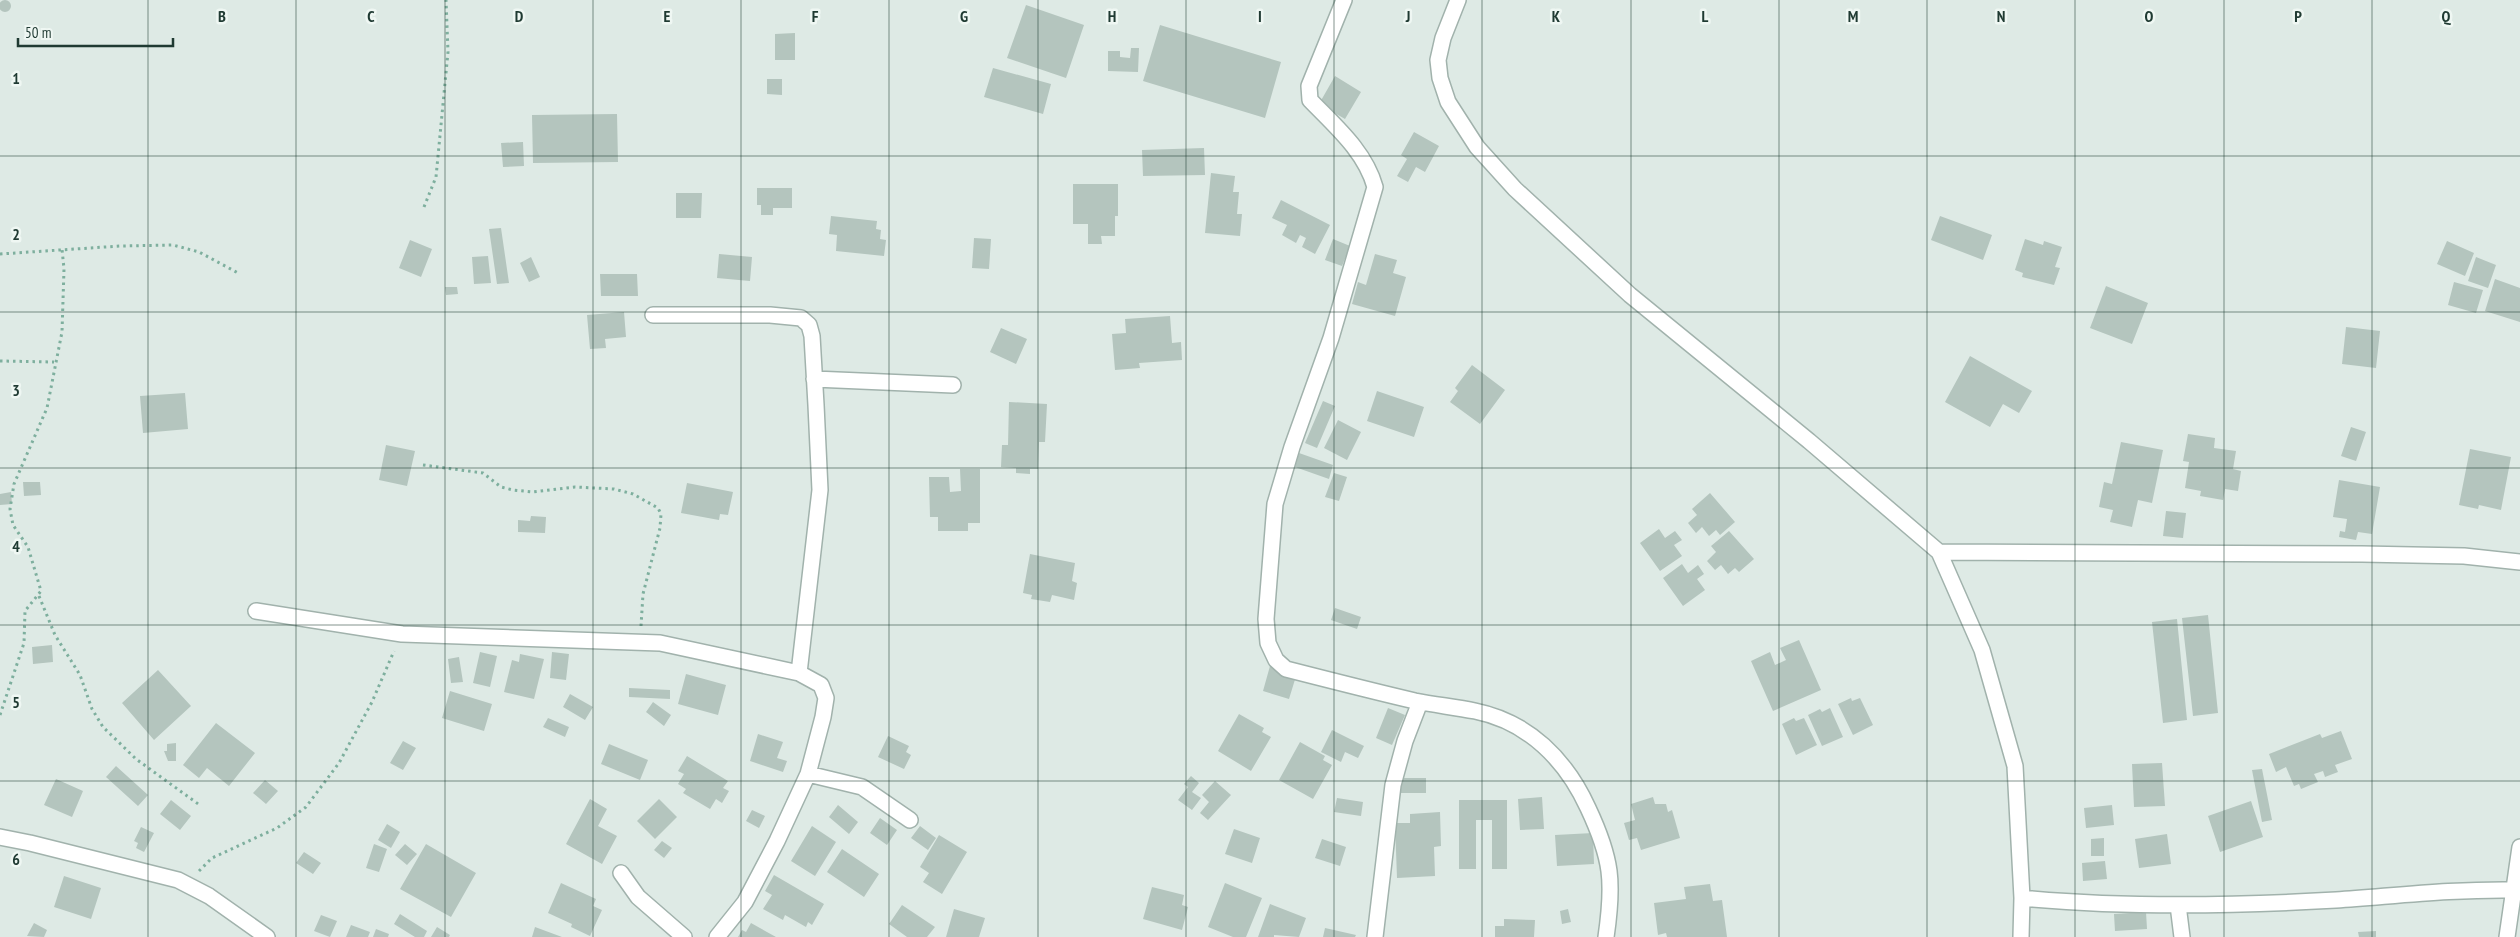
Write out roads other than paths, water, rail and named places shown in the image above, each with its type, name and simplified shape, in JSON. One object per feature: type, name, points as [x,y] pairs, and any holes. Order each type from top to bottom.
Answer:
[{"type":"street","points":[[1344,0],[1309,86],[1309,94],[1310,100],[1354,146],[1372,176],[1375,187],[1331,338],[1292,447],[1275,504],[1266,619],[1268,643],[1276,660],[1286,669],[1420,702],[1477,711],[1520,728],[1553,752],[1576,783],[1597,826],[1609,859],[1611,882],[1606,937]]},
{"type":"street","points":[[1458,0],[1443,38],[1438,60],[1440,78],[1448,102],[1477,147],[1515,188],[1630,294],[1809,441],[1939,552],[1982,650],[2014,766],[2022,898],[2021,937]]},
{"type":"street","points":[[653,315],[770,314],[801,318],[806,322],[810,330],[820,490],[798,674]]},
{"type":"street","points":[[814,378],[953,385]]},
{"type":"street","points":[[1939,552],[2362,554],[2464,556],[2520,562]]},
{"type":"street","points":[[256,610],[402,634],[575,642],[660,643],[798,674],[821,685],[826,698],[808,774],[777,841],[744,902],[717,937]]},
{"type":"street","points":[[1375,937],[1393,785],[1404,741],[1420,702]]},
{"type":"street","points":[[808,774],[862,787],[910,820]]},
{"type":"street","points":[[0,837],[140,870],[186,884],[209,896],[268,937]]},
{"type":"street","points":[[2507,937],[2520,847]]},
{"type":"street","points":[[621,873],[638,897],[684,937]]},
{"type":"street","points":[[2022,898],[2125,906],[2335,900],[2468,889],[2514,890]]},
{"type":"street","points":[[2178,905],[2182,937]]}]
